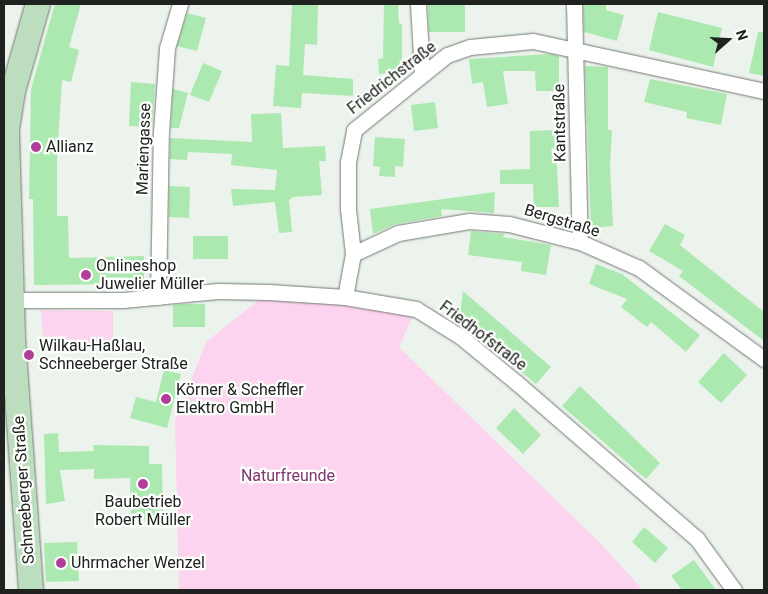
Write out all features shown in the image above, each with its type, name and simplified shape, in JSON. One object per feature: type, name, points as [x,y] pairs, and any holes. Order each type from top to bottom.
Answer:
[{"type":"main road","name":"Schneeberger Straße","points":[[31,590],[12,300],[7,130],[13,91],[38,4]]},
{"type":"street","name":"Mariengasse","points":[[158,297],[161,132],[167,48],[180,4]]},
{"type":"street","points":[[418,4],[422,73]]},
{"type":"street","name":"Kantstraße","points":[[574,4],[580,242]]},
{"type":"street","name":"Friedrichstraße","points":[[345,297],[353,254],[348,200],[348,162],[354,130],[446,55],[470,47],[534,41],[764,91]]},
{"type":"street","name":"Bergstraße","points":[[353,254],[398,234],[469,220],[509,224],[580,242],[639,268],[764,358]]},
{"type":"street","name":"Friedhofstraße","points":[[12,300],[158,297],[218,291],[345,297],[416,309],[461,337],[697,539],[734,590]]},
{"type":"green space","name":"Naturfreunde","points":[[269,292],[416,309],[399,347],[602,545],[643,590],[179,590],[175,422],[206,342]]},
{"type":"green space","points":[[41,310],[113,311],[113,346],[44,348]]},
{"type":"building","points":[[55,4],[81,4],[69,47],[79,50],[71,82],[62,80],[57,157],[57,216],[68,216],[69,258],[144,256],[144,284],[34,285],[33,199],[29,199],[31,89]]},
{"type":"building","points":[[292,4],[318,4],[317,45],[305,44],[303,75],[353,79],[353,96],[302,93],[301,108],[273,106],[276,65],[289,66]]},
{"type":"building","points":[[384,4],[398,4],[399,23],[402,24],[402,72],[379,74],[378,59],[383,58]]},
{"type":"building","points":[[428,4],[465,4],[465,32],[429,32]]},
{"type":"building","points":[[583,4],[606,4],[606,10],[624,15],[617,41],[584,32]]},
{"type":"building","points":[[658,12],[722,28],[713,67],[649,50]]},
{"type":"building","points":[[187,13],[206,18],[197,51],[177,46]]},
{"type":"building","points":[[758,32],[764,32],[764,76],[749,73]]},
{"type":"building","points":[[550,54],[559,56],[559,91],[536,91],[535,71],[503,71],[508,104],[487,107],[483,82],[472,84],[469,59]]},
{"type":"building","points":[[203,63],[222,71],[209,102],[190,95]]},
{"type":"building","points":[[585,66],[608,67],[608,130],[612,130],[610,165],[613,226],[591,228]]},
{"type":"building","points":[[650,79],[727,94],[721,125],[686,118],[687,112],[644,102]]},
{"type":"building","points":[[131,82],[155,84],[152,127],[129,126]]},
{"type":"building","points":[[173,89],[188,93],[179,128],[171,128]]},
{"type":"building","points":[[435,102],[438,128],[414,131],[411,105]]},
{"type":"building","points":[[281,113],[283,148],[325,146],[326,161],[319,161],[322,195],[293,197],[289,200],[292,232],[279,233],[275,202],[233,206],[231,189],[275,190],[277,170],[231,165],[232,154],[188,152],[187,160],[170,159],[170,138],[252,142],[251,114]]},
{"type":"building","points":[[555,130],[559,207],[534,207],[533,184],[500,184],[500,170],[530,169],[530,131]]},
{"type":"building","points":[[375,137],[405,139],[403,167],[395,166],[395,177],[379,176],[380,167],[373,166]]},
{"type":"building","points":[[169,186],[190,187],[189,218],[169,217]]},
{"type":"building","points":[[495,192],[494,213],[441,209],[442,216],[396,224],[373,234],[370,209]]},
{"type":"building","points":[[665,224],[685,235],[680,245],[764,312],[764,341],[679,276],[683,271],[649,251]]},
{"type":"building","points":[[471,231],[504,234],[503,237],[551,245],[546,275],[521,271],[522,262],[468,255]]},
{"type":"building","points":[[193,236],[228,236],[228,259],[193,259]]},
{"type":"building","points":[[596,264],[622,274],[700,335],[686,352],[651,322],[647,327],[621,307],[627,299],[589,284]]},
{"type":"building","points":[[463,291],[551,367],[536,384],[459,321]]},
{"type":"building","points":[[205,304],[205,327],[173,327],[173,305]]},
{"type":"building","points":[[724,353],[747,375],[721,403],[698,382]]},
{"type":"building","name":"Körner & Scheffler Elektro GmbH","points":[[164,370],[181,374],[167,428],[130,418],[136,397],[156,402]]},
{"type":"building","points":[[580,386],[660,463],[646,479],[562,406]]},
{"type":"building","points":[[514,408],[541,435],[523,454],[496,428]]},
{"type":"building","points":[[58,433],[59,452],[94,451],[93,445],[149,446],[149,464],[162,464],[163,520],[131,521],[130,478],[94,479],[94,469],[60,470],[65,501],[46,504],[44,434]]},
{"type":"building","points":[[644,527],[668,548],[655,563],[632,542]]},
{"type":"building","points":[[77,542],[79,581],[46,582],[44,543]]},
{"type":"building","points":[[694,560],[716,590],[682,590],[671,576]]},
{"type":"place","name":"Allianz","points":[[36,147]]},
{"type":"place","name":"Onlineshop Juwelier Müller","points":[[86,275]]},
{"type":"place","name":"Wilkau-Haßlau, Schneeberger Straße","points":[[29,355]]},
{"type":"place","name":"Körner & Scheffler Elektro GmbH","points":[[166,399]]},
{"type":"place","name":"Baubetrieb Robert Müller","points":[[143,484]]},
{"type":"place","name":"Uhrmacher Wenzel","points":[[61,563]]}]
